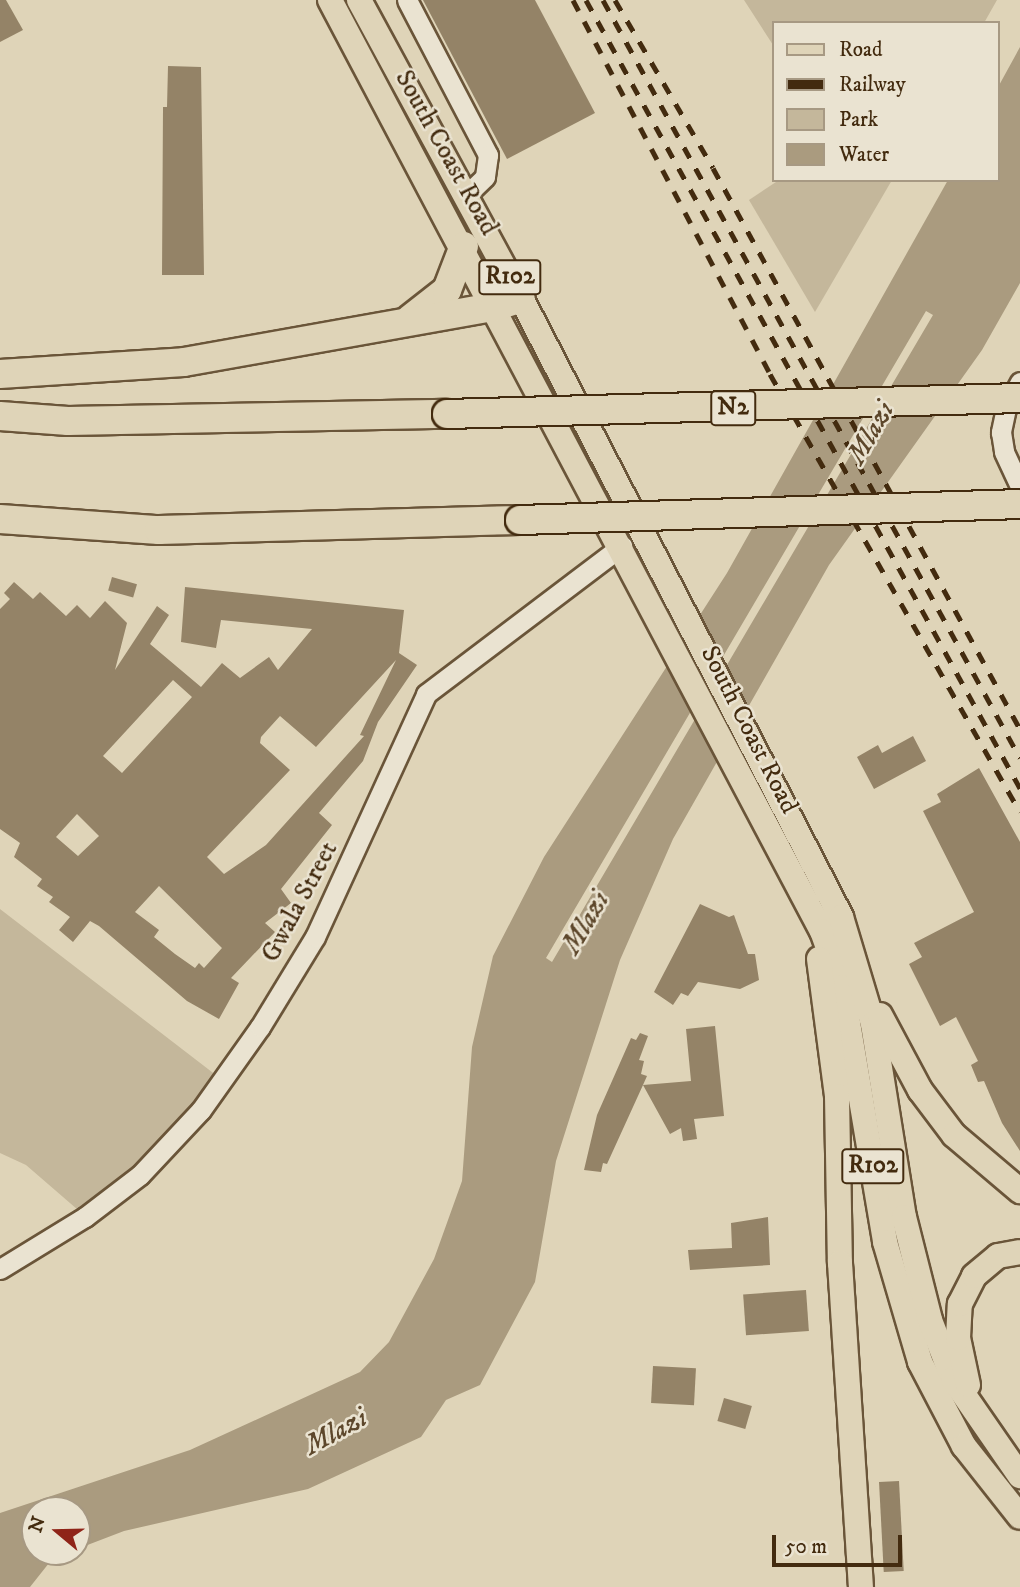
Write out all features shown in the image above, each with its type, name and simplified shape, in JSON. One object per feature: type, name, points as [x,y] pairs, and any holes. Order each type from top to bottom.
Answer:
[{"type":"highway","points":[[405,323],[447,290],[464,246]]},
{"type":"highway","points":[[0,374],[184,362],[494,307],[521,298]]},
{"type":"highway","name":"N2","points":[[0,416],[81,421],[1020,398]]},
{"type":"highway","points":[[0,519],[159,530],[1020,504]]},
{"type":"main road","name":"South Coast Road","points":[[330,0],[464,246],[569,455],[637,576],[752,804],[822,931],[842,987],[885,1242],[920,1362],[964,1446],[1020,1517]]},
{"type":"main road","name":"South Coast Road","points":[[359,0],[521,298],[774,781],[841,917],[873,1024],[918,1277],[953,1379],[980,1422],[1020,1476]]},
{"type":"main road","points":[[768,832],[815,942],[833,1040],[840,1263],[860,1587]]},
{"type":"main road","points":[[841,917],[896,1049],[920,1090],[954,1135],[1020,1191]]},
{"type":"main road","points":[[980,1422],[958,1338],[961,1304],[974,1276],[998,1256],[1020,1252]]},
{"type":"street","points":[[407,0],[488,155],[485,177],[465,196]]},
{"type":"street","points":[[1020,382],[1006,408],[1001,438],[1020,487]]},
{"type":"street","name":"Gwala Street","points":[[0,1269],[85,1217],[140,1175],[201,1110],[260,1027],[315,937],[426,694],[578,575],[621,546]]},
{"type":"green space","points":[[744,0],[997,0],[985,21],[772,21],[772,43]]},
{"type":"green space","points":[[776,182],[891,182],[815,312],[749,200]]},
{"type":"green space","points":[[0,909],[221,1079],[199,1109],[85,1216],[26,1165],[0,1153]]},
{"type":"water","name":"Mlazi","points":[[1020,47],[1020,283],[982,350],[829,565],[673,839],[620,960],[556,1161],[535,1282],[480,1385],[446,1400],[421,1437],[308,1489],[124,1531],[91,1544],[91,1496],[51,1496],[190,1450],[360,1372],[389,1342],[434,1259],[462,1181],[472,1047],[493,956],[544,857],[727,573],[947,182],[999,182],[999,85]],"holes":[[[926,311],[933,315],[552,962],[546,958]]]},
{"type":"water","points":[[21,1506],[21,1566],[47,1566],[30,1587],[0,1587],[0,1513]]},
{"type":"building","points":[[0,0],[6,0],[23,30],[0,42]]},
{"type":"building","points":[[423,0],[535,0],[595,113],[507,159]]},
{"type":"building","points":[[168,66],[201,67],[204,275],[162,275],[163,107],[167,107]]},
{"type":"building","points":[[112,577],[137,584],[133,598],[108,590]]},
{"type":"building","points":[[14,582],[33,599],[40,592],[66,616],[77,605],[90,618],[105,601],[127,623],[115,670],[157,606],[169,615],[150,644],[201,687],[222,663],[240,678],[269,657],[278,670],[312,629],[221,620],[216,648],[181,642],[185,587],[404,610],[399,653],[417,665],[378,722],[363,761],[319,813],[332,825],[281,889],[291,903],[265,923],[275,932],[231,978],[239,983],[219,1019],[187,1001],[90,921],[73,942],[59,930],[70,917],[49,902],[53,897],[37,886],[42,879],[14,857],[20,843],[0,829],[0,609],[10,599],[4,593]],"holes":[[[396,660],[360,735],[364,736],[266,845],[224,874],[207,857],[290,770],[260,743],[261,737],[280,716],[316,747]],[[173,680],[192,697],[122,773],[103,756]],[[77,814],[99,836],[78,856],[56,837]],[[159,886],[222,948],[204,968],[199,963],[195,968],[154,937],[159,930],[135,912]]]},
{"type":"building","points":[[913,736],[926,761],[874,789],[857,757],[878,745],[882,753]]},
{"type":"building","points":[[979,768],[1020,842],[1020,1151],[1002,1123],[984,1081],[978,1082],[971,1065],[978,1061],[956,1017],[940,1026],[909,964],[922,957],[914,943],[974,912],[923,811],[941,802],[937,794]]},
{"type":"building","points":[[700,904],[729,917],[734,915],[748,954],[755,954],[759,980],[740,989],[698,982],[688,996],[681,993],[673,1005],[654,992]]},
{"type":"building","points":[[715,1026],[724,1116],[694,1119],[697,1139],[683,1141],[681,1128],[670,1134],[643,1085],[691,1081],[686,1029]]},
{"type":"building","points":[[640,1033],[648,1036],[639,1060],[644,1061],[641,1074],[647,1076],[607,1164],[603,1163],[601,1172],[584,1170],[597,1115],[631,1038],[636,1040]]},
{"type":"building","points":[[768,1217],[770,1265],[690,1270],[688,1250],[732,1248],[731,1223]]},
{"type":"building","points":[[806,1290],[809,1331],[746,1335],[743,1294]]},
{"type":"building","points":[[653,1366],[696,1368],[694,1405],[651,1403]]},
{"type":"building","points":[[724,1398],[752,1406],[745,1429],[717,1421]]},
{"type":"building","points":[[899,1481],[904,1571],[884,1572],[879,1482]]},
{"type":"railway","points":[[573,0],[770,374],[1020,812]]},
{"type":"railway","points":[[586,0],[1020,788]]},
{"type":"railway","points":[[603,0],[1020,758]]},
{"type":"railway","points":[[615,0],[713,168],[1020,729]]}]
